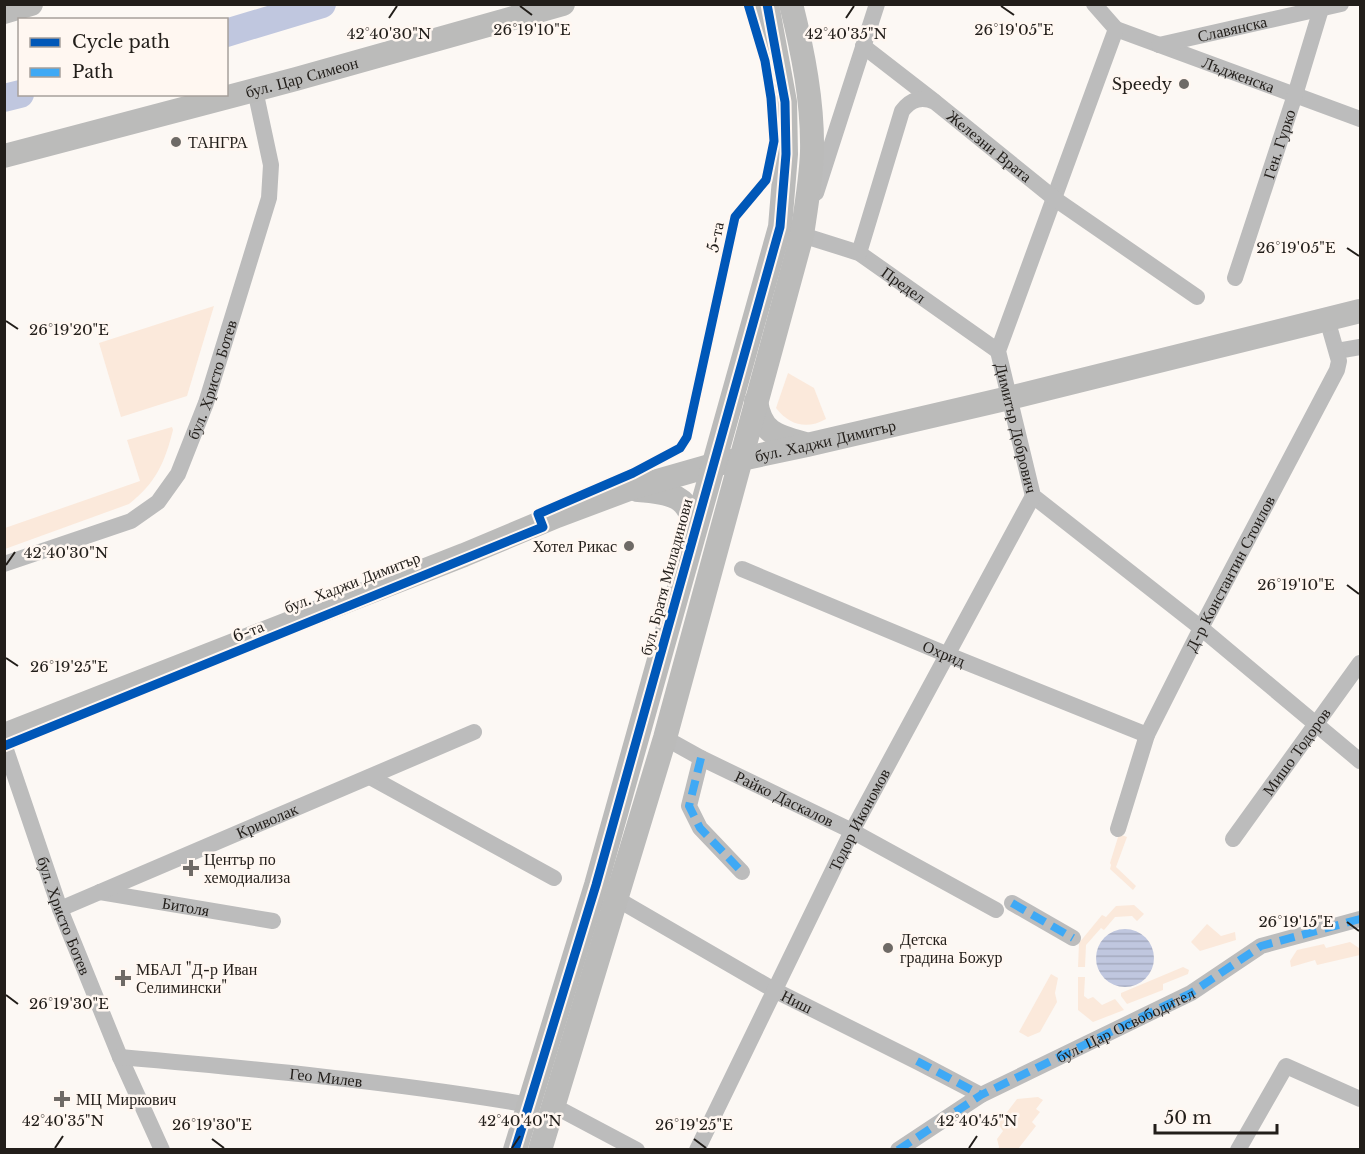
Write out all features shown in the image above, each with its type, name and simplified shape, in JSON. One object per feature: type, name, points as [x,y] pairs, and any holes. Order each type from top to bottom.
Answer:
[{"type":"main road","points":[[4,12],[31,4]]},
{"type":"main road","name":"бул. Цар Симеон","points":[[4,156],[255,90],[563,4]]},
{"type":"main road","name":"бул. Братя Миладинови","points":[[540,1149],[542,1106],[602,863],[780,227],[786,154],[785,102],[767,4]]},
{"type":"main road","name":"бул. Братя Миладинови","points":[[515,1149],[542,1106],[617,899],[665,738],[802,235],[812,152],[802,46],[791,4]]},
{"type":"main road","name":"бул. Хаджи Димитър","points":[[4,735],[629,489],[713,465],[1008,398],[1360,311]]},
{"type":"main road","points":[[756,401],[759,416],[772,433],[807,445]]},
{"type":"main road","points":[[629,489],[657,491],[673,495],[681,500],[692,515],[694,531]]},
{"type":"street","name":"бул. Братя Миладинови","points":[[802,235],[877,4]]},
{"type":"street","points":[[1094,4],[1116,29]]},
{"type":"street","name":"Славянска","points":[[1159,45],[1341,4]]},
{"type":"street","name":"Ген. Гурко","points":[[1235,278],[1321,9]]},
{"type":"street","name":"Лъдженска","points":[[1116,29],[1360,120]]},
{"type":"street","name":"Димитър Добрович","points":[[1116,29],[998,351],[1033,496],[1201,628],[1360,760]]},
{"type":"street","points":[[863,46],[935,102]]},
{"type":"street","name":"бул. Христо Ботев","points":[[4,564],[131,521],[158,502],[178,474],[206,403],[269,198],[271,165],[255,90]]},
{"type":"street","name":"Железни Врата","points":[[860,253],[902,111],[916,99],[929,99],[1055,199],[1197,297]]},
{"type":"street","name":"Предел","points":[[802,235],[860,253],[998,351]]},
{"type":"street","name":"Д-р Константин Стоилов","points":[[1118,829],[1147,735],[1337,370],[1339,361],[1327,319]]},
{"type":"street","points":[[1337,351],[1360,347]]},
{"type":"street","name":"Тодор Икономов","points":[[697,1149],[852,831],[1033,496]]},
{"type":"street","name":"Охрид","points":[[742,569],[1147,735]]},
{"type":"street","name":"Мишо Тодоров","points":[[1233,839],[1360,663]]},
{"type":"street","name":"Криволак","points":[[60,909],[474,732]]},
{"type":"street","name":"Райко Даскалов","points":[[665,738],[701,758],[1004,907],[1073,938]]},
{"type":"street","name":"бул. Христо Ботев","points":[[4,744],[60,909],[120,1057],[162,1149]]},
{"type":"street","points":[[701,758],[688,806],[700,828],[742,872]]},
{"type":"street","points":[[370,777],[554,878]]},
{"type":"street","name":"Битоля","points":[[99,892],[273,921]]},
{"type":"street","name":"Ниш","points":[[617,899],[774,990],[981,1095]]},
{"type":"street","name":"бул. Цар Освободител","points":[[898,1149],[981,1095],[1191,993],[1261,946],[1360,919]]},
{"type":"street","name":"Гео Милев","points":[[120,1057],[306,1074],[542,1106],[637,1149]]},
{"type":"street","points":[[1238,1149],[1286,1066],[1360,1100]]},
{"type":"shaded area","points":[[214,306],[187,396],[121,417],[99,343]]},
{"type":"shaded area","points":[[788,373],[814,388],[826,419],[812,424],[799,424],[781,414],[776,408]]},
{"type":"shaded area","points":[[172,427],[163,462],[153,480],[129,504],[5,549],[5,528],[140,481],[127,440]]},
{"type":"shaded area","points":[[1119,834],[1127,837],[1116,867],[1136,886],[1133,890],[1110,869]]},
{"type":"shaded area","points":[[1134,905],[1144,914],[1137,921],[1132,916],[1115,917],[1104,930],[1101,928],[1086,945],[1085,967],[1078,967],[1079,943],[1102,915],[1106,917],[1116,906]]},
{"type":"shaded area","points":[[1207,924],[1221,936],[1235,932],[1236,940],[1200,951],[1191,942]]},
{"type":"shaded area","points":[[1350,942],[1359,948],[1360,955],[1317,965],[1315,960],[1291,967],[1290,961],[1297,950],[1324,944],[1326,948]]},
{"type":"shaded area","points":[[1183,967],[1189,970],[1188,974],[1163,984],[1163,990],[1127,1004],[1121,996],[1121,993]]},
{"type":"shaded area","points":[[1051,974],[1058,978],[1055,993],[1057,1002],[1040,1032],[1028,1037],[1019,1032]]},
{"type":"shaded area","points":[[1078,977],[1085,977],[1084,996],[1088,999],[1093,997],[1102,1005],[1115,999],[1124,1010],[1093,1022],[1078,1010]]},
{"type":"shaded area","points":[[1038,1097],[1043,1100],[1036,1109],[1040,1112],[1032,1122],[1036,1126],[1018,1149],[998,1149],[997,1139],[1003,1131],[998,1124],[1017,1099]]},
{"type":"water","points":[[1125,929],[1136,931],[1149,942],[1154,958],[1152,969],[1141,982],[1125,987],[1114,985],[1101,974],[1096,958],[1098,947],[1109,934]]},
{"type":"waterway","points":[[228,32],[322,4]]},
{"type":"waterway","points":[[4,98],[18,94]]},
{"type":"marked path","points":[[701,758],[689,806],[700,828],[742,872]]},
{"type":"marked path","points":[[1012,903],[1073,938]]},
{"type":"marked path","points":[[898,1150],[981,1095],[1191,993],[1261,946],[1360,919]]},
{"type":"marked path","points":[[917,1061],[981,1095]]},
{"type":"cycle path","name":"5-та","points":[[4,746],[543,527],[538,514],[633,473],[680,448],[687,437],[735,217],[766,180],[774,141],[771,98],[765,61],[748,4]]},
{"type":"cycle path","points":[[515,1150],[596,885],[780,227],[786,154],[785,102],[767,4]]},
{"type":"place","name":"Speedy","points":[[1184,84]]},
{"type":"place","name":"ТАНГРА","points":[[176,142]]},
{"type":"place","name":"Хотел Рикас","points":[[629,546]]},
{"type":"place","name":"Център по хемодиализа","points":[[191,868]]},
{"type":"place","name":"Детска градина Божур","points":[[888,948]]},
{"type":"place","name":"МБАЛ \"Д-р Иван Селимински\"","points":[[123,978]]},
{"type":"place","name":"МЦ Миркович","points":[[62,1099]]}]
